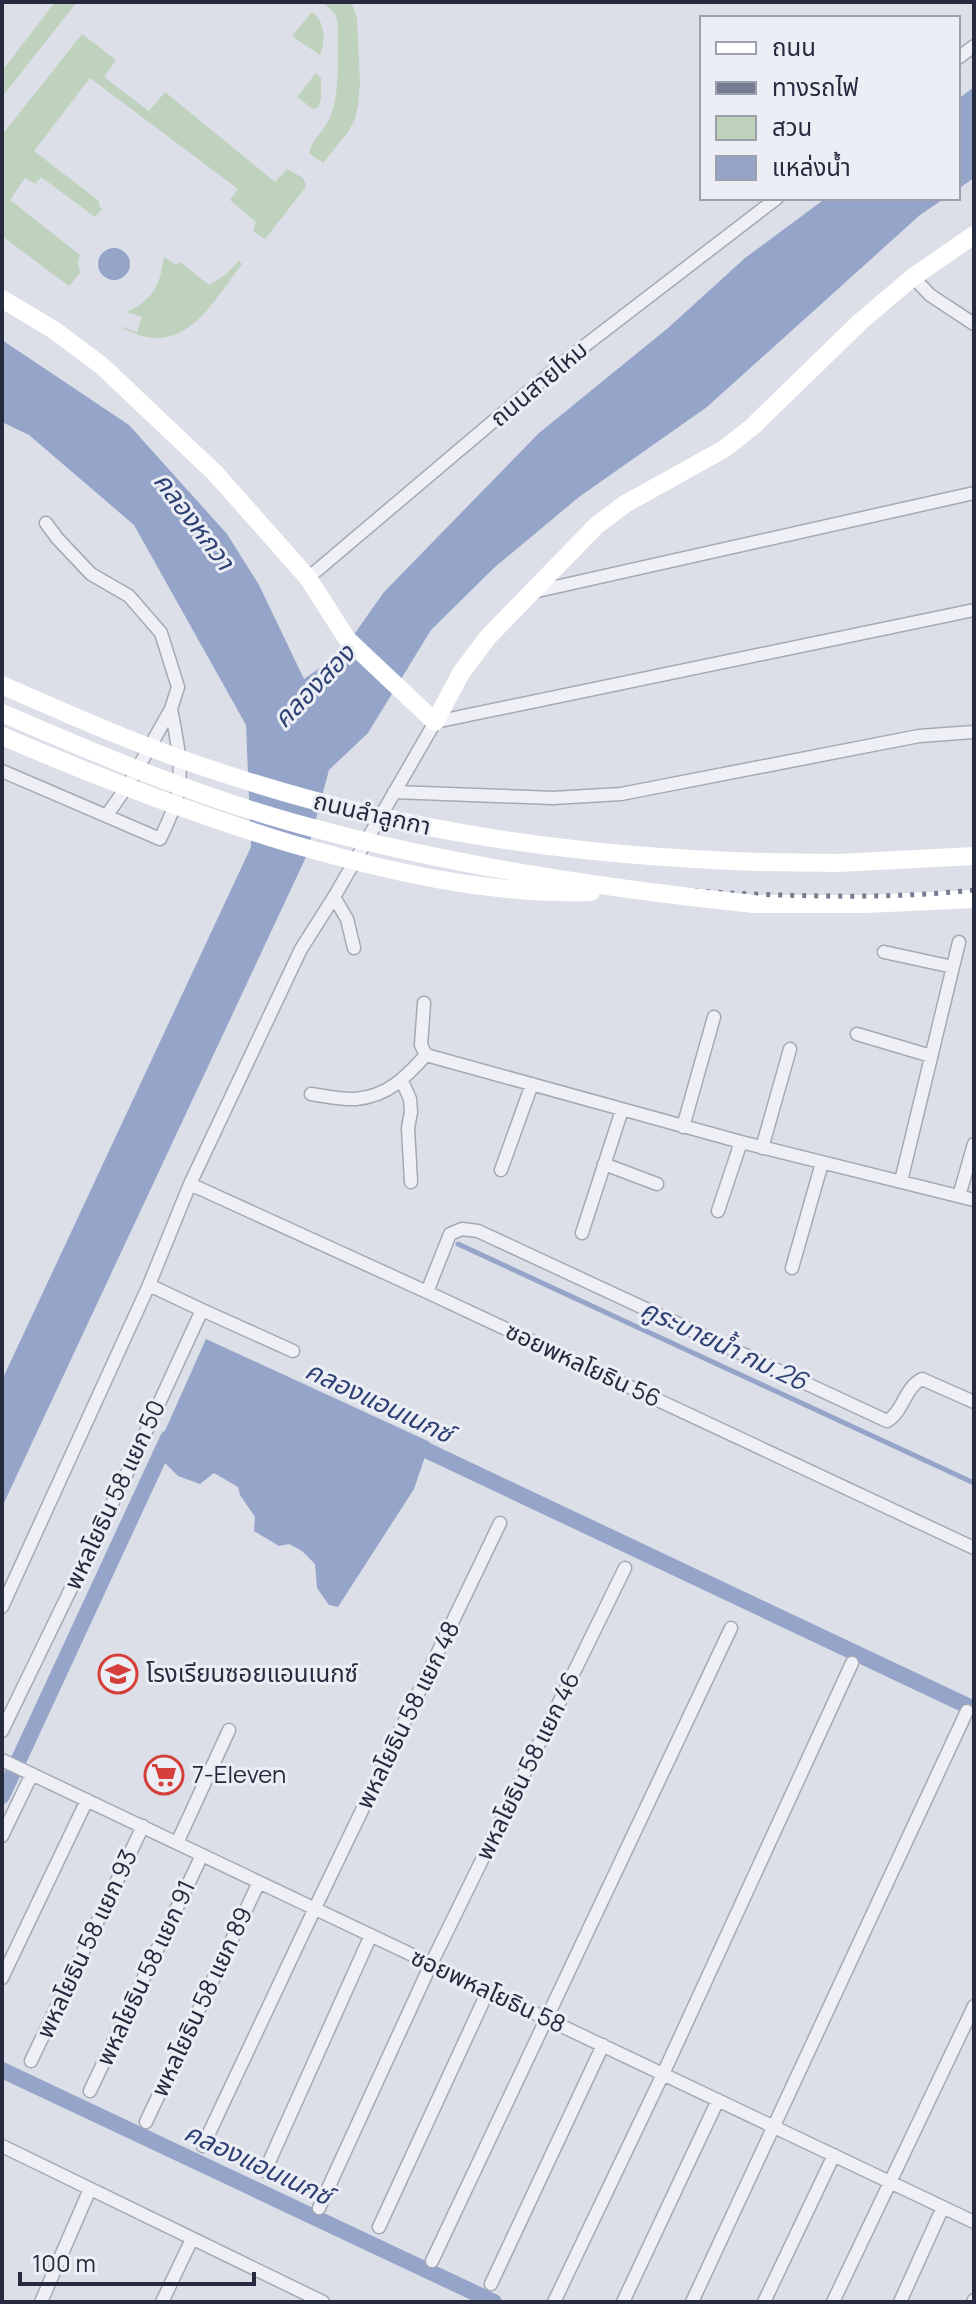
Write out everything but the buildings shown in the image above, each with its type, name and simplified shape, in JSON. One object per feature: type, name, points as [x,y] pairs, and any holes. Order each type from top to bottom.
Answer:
[{"type":"main road","points":[[2,299],[54,330],[102,366],[215,473],[308,578],[347,639],[435,722],[461,673],[488,637],[597,525],[724,449],[752,427],[860,322],[913,277],[974,235]]},
{"type":"main road","name":"ถนนลำลูกกา","points":[[2,685],[121,737],[190,763],[276,790],[466,835],[570,850],[690,860],[838,863],[974,856]]},
{"type":"main road","name":"ถนนลำลูกกา","points":[[2,713],[116,762],[197,792],[297,824],[444,858],[630,891],[754,904],[866,904],[974,899]]},
{"type":"main road","points":[[2,736],[193,813],[382,869],[528,892],[630,891]]},
{"type":"street","name":"ถนนสายไหม","points":[[308,578],[561,364],[774,200]]},
{"type":"street","points":[[913,277],[930,295],[974,324]]},
{"type":"street","points":[[533,592],[974,493]]},
{"type":"street","points":[[46,523],[91,574],[129,596],[161,633],[178,687],[171,709],[130,782],[107,815]]},
{"type":"street","points":[[2,1607],[149,1285],[190,1184],[301,949],[435,722],[974,610]]},
{"type":"street","points":[[2,771],[160,839],[179,790],[178,746],[171,709]]},
{"type":"street","points":[[394,792],[553,798],[621,794],[919,736],[974,732]]},
{"type":"street","points":[[334,897],[347,919],[354,948]]},
{"type":"street","points":[[901,1181],[959,942]]},
{"type":"street","points":[[884,952],[953,967]]},
{"type":"street","points":[[424,1003],[421,1045],[426,1055],[762,1148],[974,1200]]},
{"type":"street","points":[[683,1127],[714,1017]]},
{"type":"street","points":[[857,1034],[931,1056]]},
{"type":"street","points":[[762,1148],[790,1049]]},
{"type":"street","points":[[311,1094],[356,1099],[379,1093],[402,1081],[426,1055]]},
{"type":"street","points":[[402,1081],[410,1099],[411,1182]]},
{"type":"street","points":[[501,1170],[532,1084]]},
{"type":"street","points":[[582,1233],[622,1110]]},
{"type":"street","points":[[718,1211],[741,1142]]},
{"type":"street","points":[[959,1196],[974,1144]]},
{"type":"street","points":[[792,1268],[822,1163]]},
{"type":"street","points":[[604,1164],[657,1184]]},
{"type":"street","name":"ซอยพหลโยธิน 56","points":[[190,1184],[974,1548]]},
{"type":"street","points":[[427,1292],[450,1234],[462,1229],[478,1231],[887,1421],[896,1415],[912,1384],[922,1379],[974,1402]]},
{"type":"street","points":[[149,1285],[293,1351]]},
{"type":"street","name":"พหลโยธิน 58 แยก 50","points":[[2,1731],[202,1310]]},
{"type":"street","name":"พหลโยธิน 58 แยก 48","points":[[203,2146],[500,1523]]},
{"type":"street","name":"พหลโยธิน 58 แยก 46","points":[[319,2208],[431,1964],[625,1568]]},
{"type":"street","points":[[432,2261],[731,1628]]},
{"type":"street","points":[[554,2302],[663,2074],[852,1663]]},
{"type":"street","points":[[692,2302],[967,1711]]},
{"type":"street","points":[[177,1843],[229,1730]]},
{"type":"street","name":"ซอยพหลโยธิน 58","points":[[4,1761],[974,2222]]},
{"type":"street","points":[[2,1836],[28,1772]]},
{"type":"street","points":[[2,1978],[87,1800]]},
{"type":"street","name":"พหลโยธิน 58 แยก 93","points":[[31,2061],[143,1826]]},
{"type":"street","name":"พหลโยธิน 58 แยก 91","points":[[90,2091],[202,1855]]},
{"type":"street","name":"พหลโยธิน 58 แยก 89","points":[[146,2122],[259,1882]]},
{"type":"street","points":[[265,2171],[371,1935]]},
{"type":"street","points":[[379,2227],[488,1991]]},
{"type":"street","points":[[833,2302],[974,2006]]},
{"type":"street","points":[[491,2284],[603,2045]]},
{"type":"street","points":[[623,2302],[718,2100]]},
{"type":"street","points":[[2,2146],[323,2302]]},
{"type":"street","points":[[764,2302],[834,2155]]},
{"type":"street","points":[[41,2302],[90,2189]]},
{"type":"street","points":[[900,2302],[943,2207]]},
{"type":"street","points":[[162,2302],[192,2239]]},
{"type":"street","points":[[289,2302],[295,2289]]},
{"type":"green space","points":[[55,2],[77,2],[2,97],[2,71]]},
{"type":"green space","points":[[323,2],[351,2],[357,18],[360,83],[355,119],[323,163],[309,153],[329,120],[334,104],[338,22]]},
{"type":"green space","points":[[312,12],[320,21],[323,32],[320,55],[292,36]]},
{"type":"green space","points":[[82,34],[116,60],[104,77],[149,111],[165,92],[275,182],[287,169],[303,178],[305,188],[265,239],[253,231],[256,222],[230,200],[238,189],[90,78],[34,151],[99,201],[102,209],[95,217],[41,177],[35,184],[25,178],[10,200],[80,255],[80,273],[69,286],[2,236],[2,135]]},
{"type":"green space","points":[[316,73],[321,78],[321,100],[318,107],[313,109],[297,97]]},
{"type":"green space","points":[[164,257],[176,265],[180,262],[209,285],[239,261],[242,264],[205,312],[177,334],[160,338],[141,336],[119,326],[137,332],[142,317],[127,312],[150,296],[160,276]]},
{"type":"water","points":[[974,87],[974,178],[960,188],[960,98]]},
{"type":"water","points":[[823,200],[942,200],[920,215],[707,407],[579,497],[495,567],[431,630],[368,733],[329,770],[306,857],[2,1507],[2,1380],[251,847],[246,725],[134,525],[29,435],[2,422],[2,340],[129,425],[227,534],[259,585],[304,679],[341,653],[384,592],[539,433],[668,328],[745,258]]},
{"type":"water","points":[[114,248],[126,252],[130,264],[126,276],[114,280],[102,276],[98,264],[102,252]]},
{"type":"water","points":[[206,1339],[430,1442],[414,1489],[338,1607],[329,1605],[317,1588],[315,1564],[302,1551],[289,1544],[279,1546],[254,1531],[255,1517],[238,1487],[214,1473],[200,1484],[178,1476],[155,1453]]},
{"type":"waterway","name":"คูระบายน้ำ กม.26","points":[[458,1244],[974,1483]]},
{"type":"waterway","name":"คลองแอนเนกซ์","points":[[2,1796],[168,1438]]},
{"type":"waterway","name":"คลองแอนเนกซ์","points":[[409,1442],[974,1709]]},
{"type":"waterway","name":"คลองแอนเนกซ์","points":[[2,2070],[494,2302]]},
{"type":"railway","points":[[2,709],[148,771],[238,804],[367,839],[470,862],[572,878],[727,893],[877,896],[974,890]]},
{"type":"place","name":"โรงเรียนซอยแอนเนกซ์","points":[[118,1674]]},
{"type":"place","name":"7-Eleven","points":[[164,1775]]},
{"type":"water label","name":"คลองหกวา","points":[[194,521]]},
{"type":"water label","name":"คลองสอง","points":[[314,686]]}]
